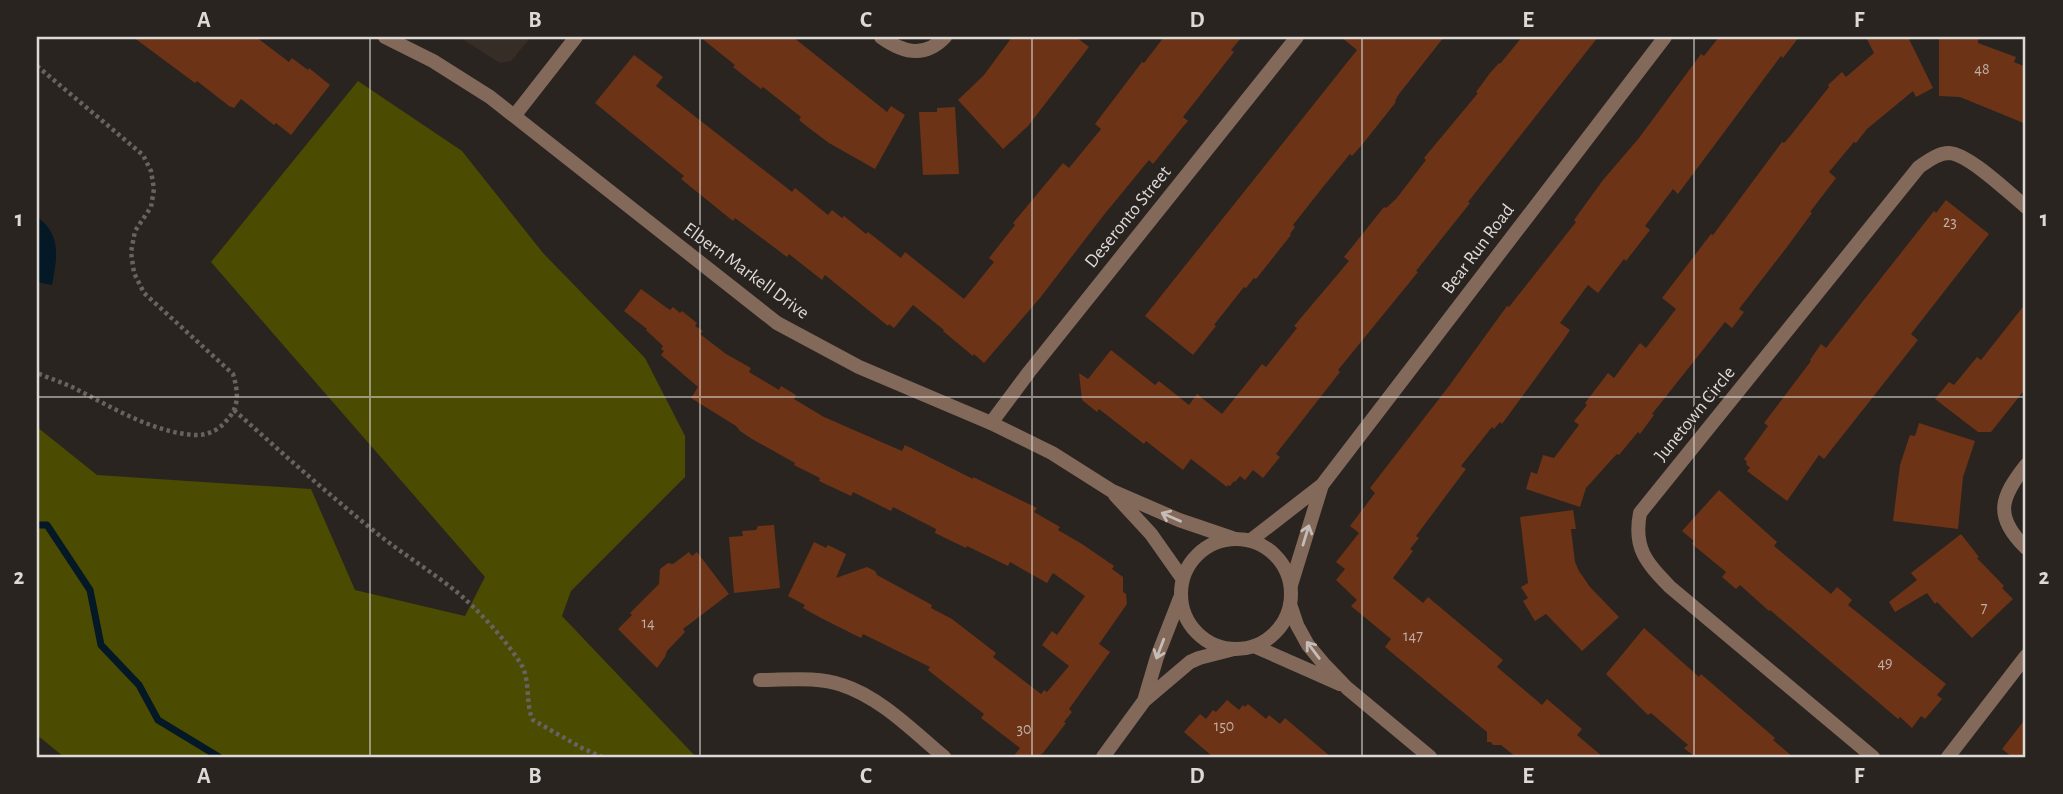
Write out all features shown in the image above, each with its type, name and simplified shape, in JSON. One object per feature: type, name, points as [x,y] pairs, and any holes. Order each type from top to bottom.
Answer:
[{"type":"street","name":"Elbern Markell Drive","points":[[385,37],[462,78],[515,115],[777,323],[859,367],[991,423],[1052,453],[1112,491],[1179,520],[1232,538]]},
{"type":"street","points":[[515,115],[576,37]]},
{"type":"street","points":[[881,37],[904,50],[922,51],[935,47],[945,37]]},
{"type":"street","name":"Deseronto Street","points":[[991,423],[1297,37]]},
{"type":"street","name":"Bear Run Road","points":[[1251,540],[1321,485],[1665,37]]},
{"type":"street","name":"Junetown Circle","points":[[1873,757],[1670,587],[1649,564],[1640,548],[1637,528],[1640,513],[1919,167],[1935,156],[1949,153],[1966,158],[2026,207]]},
{"type":"street","points":[[2026,465],[2010,486],[2005,498],[2005,514],[2009,526],[2026,548]]},
{"type":"street","name":"Bear Run Road","points":[[1291,585],[1321,485]]},
{"type":"street","name":"Elbern Markell Drive","points":[[1112,491],[1151,534],[1182,579]]},
{"type":"street","points":[[1104,757],[1144,701],[1190,662],[1254,646],[1270,637],[1283,622],[1290,604],[1291,585],[1284,567],[1269,549],[1251,540],[1232,538],[1213,543],[1197,554],[1182,579],[1180,598],[1157,657],[1144,701]]},
{"type":"street","points":[[1180,598],[1185,617],[1196,632],[1212,643],[1234,649]]},
{"type":"street","points":[[1290,604],[1308,645],[1348,688],[1430,757]]},
{"type":"street","points":[[1254,646],[1348,688]]},
{"type":"street","points":[[1948,757],[2026,656]]},
{"type":"street","points":[[760,680],[816,680],[841,684],[870,696],[944,757]]},
{"type":"path","points":[[37,66],[143,155],[151,171],[153,190],[150,207],[135,230],[131,252],[134,273],[144,293],[233,374],[237,402],[222,426],[210,433],[195,435],[154,426],[37,373]]},
{"type":"path","points":[[234,410],[326,492],[454,590],[495,631],[522,665],[533,720],[602,757]]},
{"type":"shaded area","points":[[459,37],[531,37],[511,61],[500,63]]},
{"type":"shaded area","points":[[358,81],[462,151],[543,253],[645,358],[685,436],[685,477],[571,591],[562,616],[696,757],[64,757],[37,735],[37,427],[97,475],[311,489],[355,590],[465,616],[485,577],[211,262]]},
{"type":"water","points":[[37,217],[51,231],[56,248],[52,285],[37,282]]},
{"type":"building","points":[[133,37],[256,37],[289,62],[292,58],[330,85],[291,135],[241,99],[234,108],[229,106]]},
{"type":"building","points":[[700,37],[793,37],[887,112],[891,106],[905,115],[875,169],[829,143],[809,128],[799,120],[801,117],[743,75],[733,67],[735,65]]},
{"type":"building","points":[[1012,37],[1076,37],[1089,47],[1028,126],[1003,149],[958,100],[984,75]]},
{"type":"building","points":[[1164,37],[1242,37],[1231,50],[1234,52],[1183,117],[1188,121],[1153,164],[1149,160],[1040,298],[984,363],[913,305],[894,328],[889,324],[888,326],[825,275],[822,280],[735,218],[733,221],[681,179],[684,176],[595,103],[634,55],[663,77],[656,86],[792,192],[795,188],[828,215],[832,210],[842,218],[844,216],[901,258],[905,252],[964,299],[994,262],[989,258],[1015,225],[1013,223],[1063,163],[1069,168],[1101,129],[1095,124]]},
{"type":"building","points":[[1341,37],[1444,37],[1399,94],[1396,102],[1361,146],[1352,156],[1350,154],[1323,187],[1293,225],[1295,227],[1291,235],[1256,279],[1244,287],[1193,355],[1145,316],[1357,50]]},
{"type":"building","points":[[1522,37],[1598,37],[1468,202],[1470,203],[1416,271],[1418,272],[1338,370],[1340,372],[1276,454],[1280,457],[1263,478],[1253,470],[1245,480],[1240,476],[1227,487],[1191,459],[1183,470],[1146,441],[1144,444],[1099,409],[1097,412],[1082,400],[1079,373],[1088,379],[1111,350],[1155,385],[1159,381],[1189,405],[1197,394],[1222,414],[1262,364],[1266,367],[1297,328],[1294,326],[1349,261],[1344,257],[1384,207],[1396,199],[1426,160],[1424,158],[1478,93],[1476,92],[1490,73]]},
{"type":"building","points":[[1719,37],[1799,37],[1783,58],[1781,56],[1678,194],[1673,189],[1645,226],[1650,230],[1626,261],[1624,259],[1598,293],[1588,285],[1560,323],[1570,330],[1502,424],[1500,422],[1494,429],[1492,427],[1461,466],[1466,469],[1416,536],[1419,538],[1410,549],[1413,551],[1393,578],[1423,603],[1428,597],[1503,660],[1497,667],[1542,705],[1547,699],[1582,729],[1577,735],[1603,757],[1516,757],[1501,745],[1487,742],[1487,732],[1385,647],[1391,639],[1351,606],[1357,600],[1336,580],[1345,569],[1336,562],[1359,533],[1350,526],[1375,493],[1370,488],[1507,306],[1509,307],[1576,222],[1574,220],[1603,180],[1639,138],[1701,54],[1704,56]]},
{"type":"building","points":[[1866,37],[1908,37],[1933,88],[1916,97],[1913,91],[1854,142],[1829,172],[1836,178],[1739,309],[1744,312],[1732,328],[1725,322],[1652,414],[1654,415],[1640,434],[1638,432],[1586,488],[1580,507],[1526,489],[1531,472],[1537,474],[1543,455],[1554,458],[1579,425],[1574,421],[1608,373],[1614,378],[1640,343],[1646,348],[1676,309],[1662,298],[1782,142],[1791,135],[1828,85],[1842,72],[1846,77],[1874,53]]},
{"type":"building","points":[[1939,37],[1978,37],[1978,43],[2016,57],[2014,62],[2026,67],[2026,124],[1960,97],[1939,96]]},
{"type":"building","points":[[955,107],[959,174],[923,175],[919,112],[937,112],[937,108]]},
{"type":"building","points":[[1946,200],[1989,234],[1911,334],[1918,340],[1824,459],[1819,455],[1787,501],[1747,471],[1750,468],[1744,459],[1768,426],[1764,423],[1821,344],[1826,348],[1934,211],[1936,213]]},
{"type":"building","points":[[641,289],[670,310],[673,307],[680,313],[682,311],[697,323],[695,326],[703,331],[700,334],[726,354],[751,368],[749,372],[779,390],[781,386],[796,395],[794,399],[824,417],[902,451],[905,445],[1037,508],[1034,512],[1060,527],[1058,530],[1114,566],[1112,569],[1123,577],[1123,592],[1126,594],[1127,604],[1099,644],[1110,652],[1069,709],[1072,712],[1064,722],[1066,723],[1043,753],[1037,757],[1013,757],[1020,748],[981,718],[984,714],[928,670],[930,667],[863,634],[861,638],[821,618],[788,596],[814,542],[826,548],[828,545],[846,554],[836,578],[867,567],[875,571],[877,575],[952,619],[996,653],[993,657],[1041,694],[1044,690],[1047,692],[1069,666],[1042,645],[1052,631],[1057,635],[1085,596],[1053,573],[1047,583],[1010,562],[1008,566],[935,533],[936,529],[893,507],[891,511],[853,492],[851,496],[819,481],[820,478],[752,439],[691,398],[698,387],[661,355],[663,346],[624,311]]},
{"type":"building","points":[[2026,303],[2026,388],[1991,432],[1978,432],[1935,399],[1949,382],[1954,385],[1977,357],[1981,360]]},
{"type":"building","points":[[1919,423],[1975,441],[1963,477],[1958,529],[1893,521],[1900,465],[1910,435],[1915,436]]},
{"type":"building","points":[[1719,490],[1777,542],[1774,546],[1831,594],[1837,587],[1852,600],[1848,605],[1946,684],[1937,695],[1942,699],[1925,719],[1921,716],[1912,728],[1900,717],[1898,719],[1740,585],[1736,589],[1722,577],[1726,572],[1692,544],[1694,541],[1682,531]]},
{"type":"building","points":[[1573,510],[1576,529],[1571,529],[1575,562],[1590,587],[1619,617],[1582,651],[1546,614],[1535,621],[1523,601],[1528,598],[1521,587],[1528,583],[1520,517]]},
{"type":"building","points":[[774,525],[780,588],[734,593],[729,537],[743,536],[742,531],[756,530],[758,526]]},
{"type":"building","points":[[1961,534],[1979,557],[1977,558],[2013,599],[1972,638],[1937,602],[1935,604],[1927,593],[1895,612],[1889,602],[1917,580],[1911,573]]},
{"type":"building","points":[[689,552],[692,556],[697,552],[729,594],[683,629],[685,632],[667,651],[657,668],[618,629],[659,584],[660,569],[668,563],[673,564]]},
{"type":"building","points":[[1644,628],[1699,677],[1701,674],[1775,738],[1773,740],[1793,757],[1695,757],[1684,748],[1688,745],[1651,713],[1648,715],[1606,674]]},
{"type":"building","points":[[1227,700],[1239,710],[1248,704],[1266,719],[1269,715],[1280,724],[1285,718],[1331,757],[1213,757],[1184,732],[1200,714],[1206,719]]},
{"type":"building","points":[[2026,718],[2026,757],[2012,757],[2002,749]]},
{"type":"waterway","points":[[37,525],[47,525],[90,590],[101,645],[139,685],[158,720],[219,757]]}]
